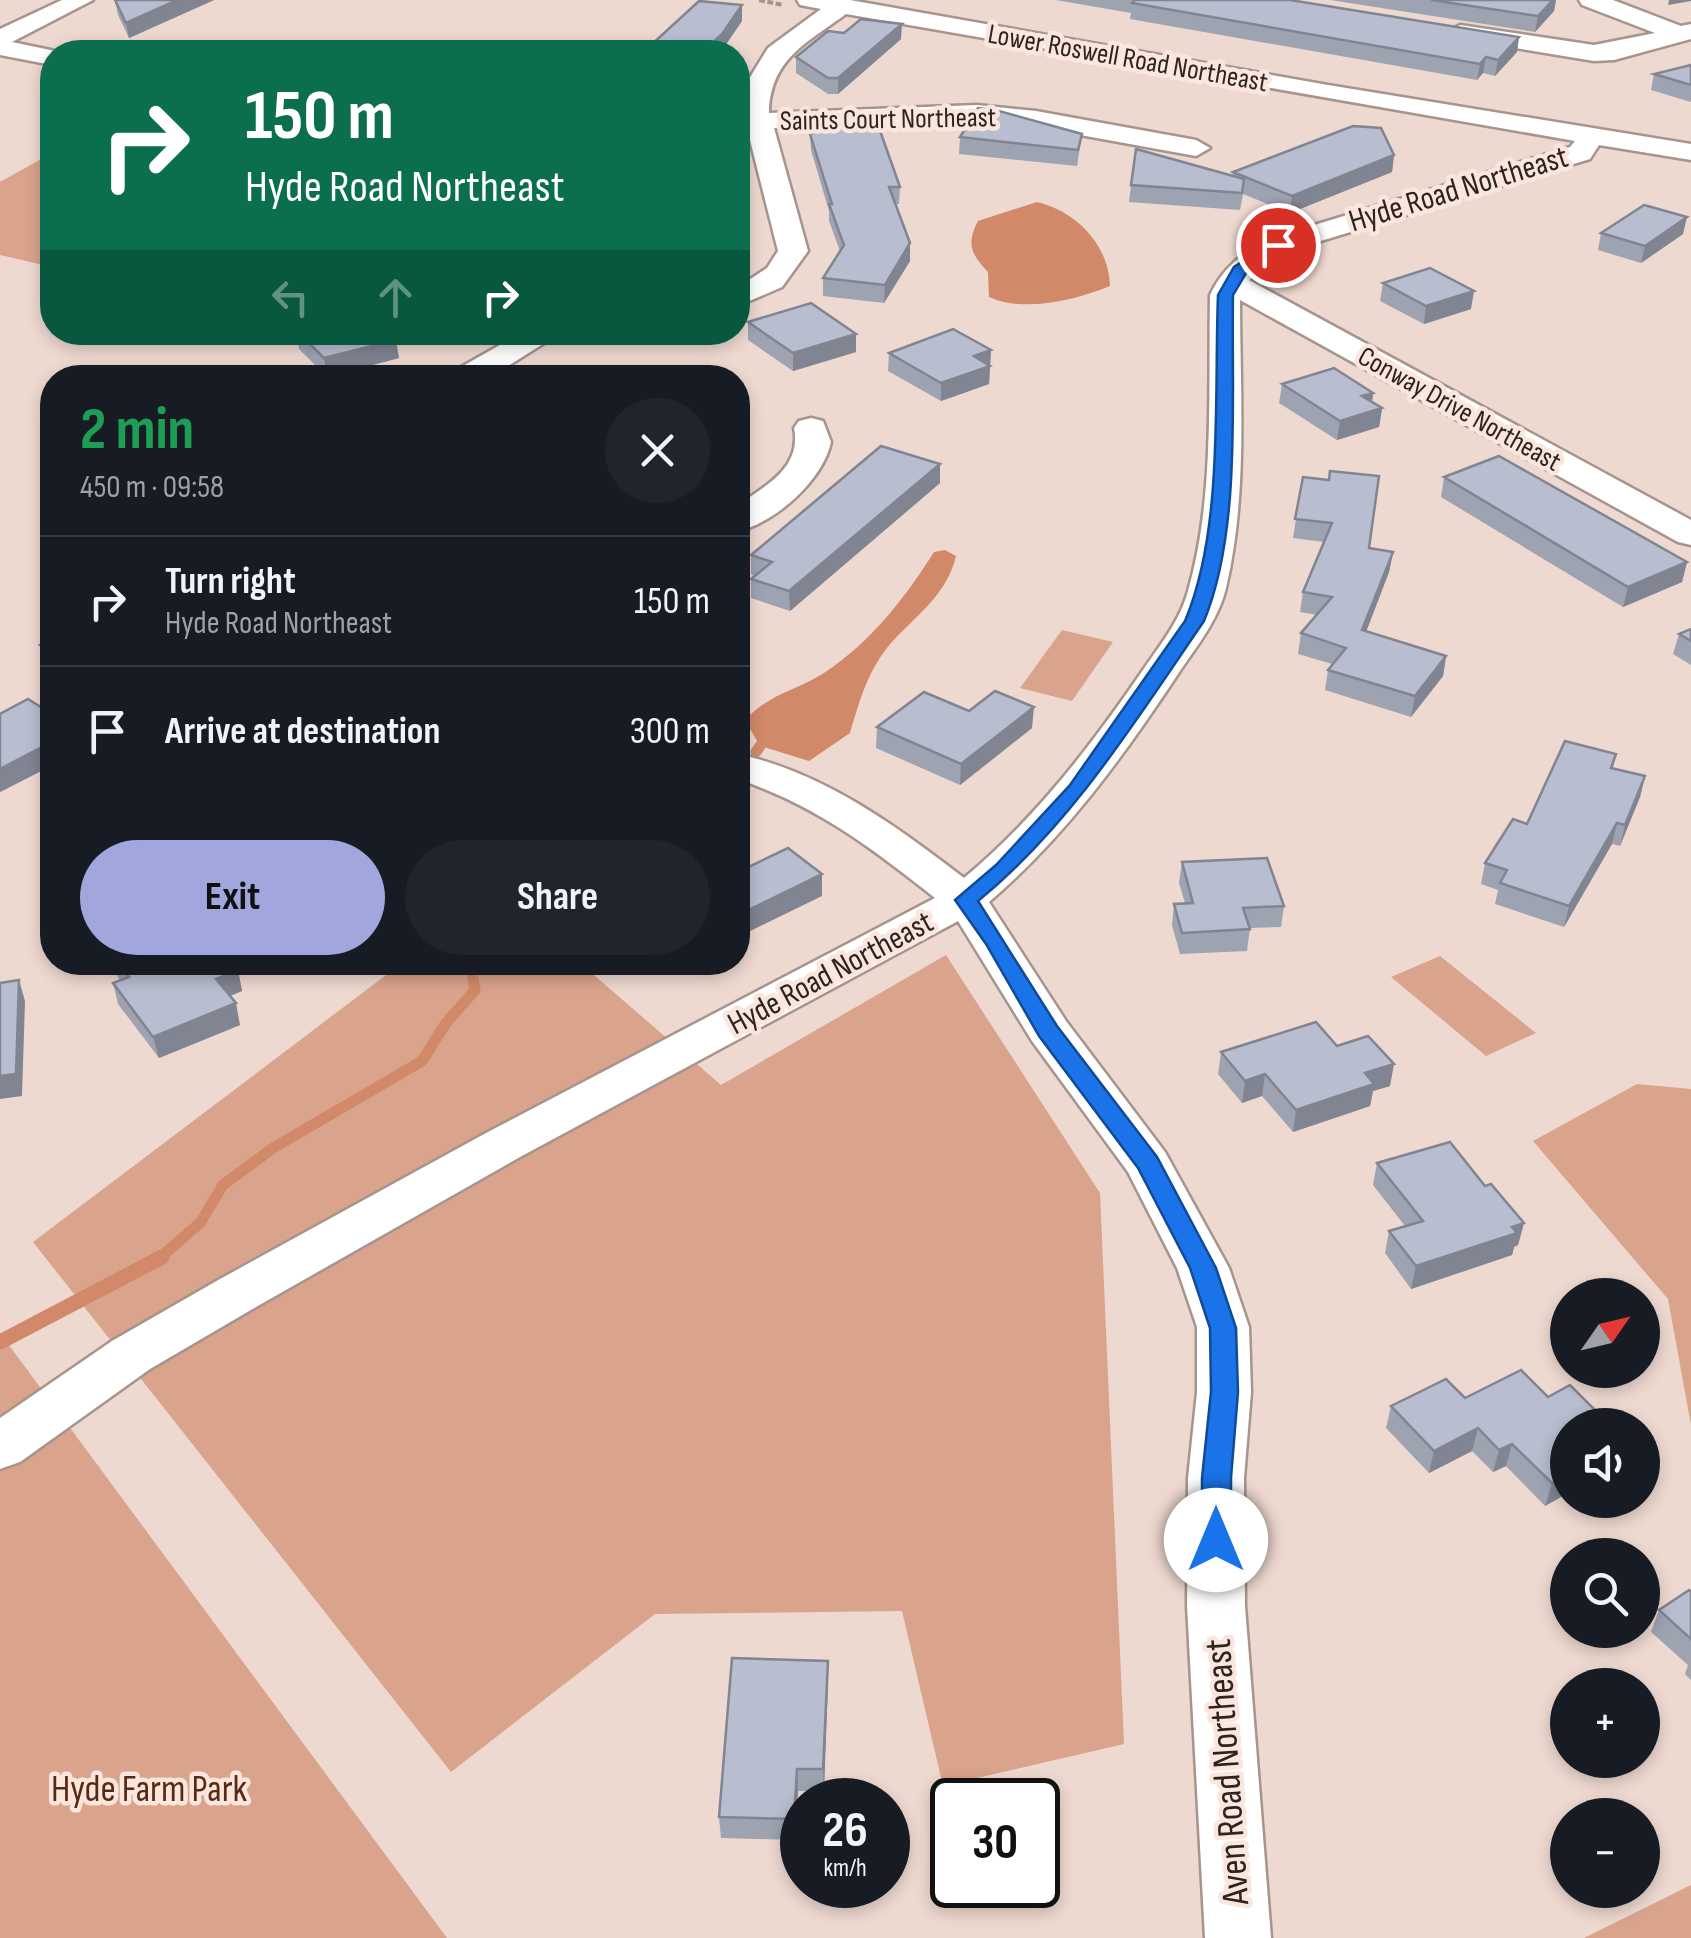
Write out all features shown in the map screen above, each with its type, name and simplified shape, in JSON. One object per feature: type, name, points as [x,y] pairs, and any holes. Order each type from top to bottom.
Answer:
[{"type":"street","points":[[0,38],[81,0]]},
{"type":"street","name":"Lower Roswell Road Northeast","points":[[809,0],[1328,94],[1390,109],[1691,152]]},
{"type":"street","points":[[1591,0],[1685,32]]},
{"type":"street","points":[[750,293],[783,270],[793,250],[758,121],[756,94],[766,66],[795,37],[841,6]]},
{"type":"street","points":[[1438,28],[1594,53],[1614,52],[1685,32]]},
{"type":"street","points":[[0,47],[40,55]]},
{"type":"street","name":"Saints Court Northeast","points":[[758,121],[978,113],[1036,119],[1196,148]]},
{"type":"street","name":"Lower Roswell Road Northeast","points":[[1589,140],[1691,163]]},
{"type":"street","name":"Hyde Road Northeast","points":[[0,1446],[131,1355],[238,1293],[502,1145],[966,900],[1004,870],[1078,789],[1195,621],[1206,592],[1219,518],[1225,295],[1230,282],[1254,258],[1278,245],[1580,154],[1589,140]]},
{"type":"street","name":"Conway Drive Northeast","points":[[1230,282],[1691,534]]},
{"type":"street","points":[[489,365],[524,345]]},
{"type":"street","points":[[750,512],[814,456],[817,441],[811,428]]},
{"type":"street","name":"Aven Road Northeast","points":[[750,770],[795,786],[866,823],[966,900],[1048,1030],[1148,1164],[1203,1268],[1223,1328],[1224,1392],[1216,1478],[1216,1606],[1238,1938]]},
{"type":"green space","points":[[40,160],[40,264],[0,255],[0,182]]},
{"type":"green space","points":[[1062,630],[1113,642],[1072,701],[1020,688]]},
{"type":"green space","points":[[946,955],[1100,1193],[1124,1744],[977,1778],[941,1778],[902,1611],[655,1614],[451,1772],[33,1242],[386,975],[594,975],[721,1085]]},
{"type":"green space","points":[[1440,956],[1536,1033],[1486,1056],[1391,977]]},
{"type":"green space","points":[[1637,1084],[1691,1089],[1691,1425],[1668,1299],[1660,1290],[1660,1278],[1650,1278],[1533,1141]]},
{"type":"green space","name":"Hyde Farm Park","points":[[0,1333],[447,1938],[0,1938]]},
{"type":"green space","points":[[1691,1885],[1691,1938],[1584,1938],[1645,1908],[1660,1908],[1660,1900]]},
{"type":"shaded area","points":[[1037,202],[1065,213],[1088,232],[1104,257],[1110,286],[1066,300],[1034,304],[989,297],[988,272],[972,248],[978,221]]},
{"type":"shaded area","points":[[945,550],[956,556],[946,582],[877,663],[850,733],[809,761],[760,746],[750,729],[750,715],[824,673],[857,648],[898,603],[934,552]]},
{"type":"building","points":[[115,0],[177,0],[126,23]]},
{"type":"building","points":[[1290,0],[1519,37],[1498,60],[1486,57],[1480,64],[1132,3]]},
{"type":"building","points":[[1431,0],[1553,0],[1538,16]]},
{"type":"building","points":[[699,1],[742,5],[716,40],[656,40]]},
{"type":"building","points":[[861,19],[902,24],[838,78],[828,78],[796,57],[828,31],[844,33]]},
{"type":"building","points":[[1691,65],[1691,85],[1654,74]]},
{"type":"building","points":[[978,108],[1082,134],[1078,150],[960,137]]},
{"type":"building","points":[[862,118],[878,125],[900,187],[889,187],[910,243],[885,285],[823,278],[844,245],[810,134]]},
{"type":"building","points":[[1353,126],[1381,128],[1394,155],[1292,196],[1233,172]]},
{"type":"building","points":[[1136,149],[1244,179],[1242,193],[1131,185]]},
{"type":"building","points":[[1644,205],[1687,217],[1645,246],[1601,233]]},
{"type":"building","points":[[1430,268],[1474,291],[1426,306],[1383,283]]},
{"type":"building","points":[[811,303],[856,334],[793,353],[750,321]]},
{"type":"building","points":[[953,329],[991,350],[974,356],[990,366],[941,383],[889,353]]},
{"type":"building","points":[[311,345],[376,345],[324,358]]},
{"type":"building","points":[[1334,368],[1373,393],[1362,396],[1382,408],[1340,421],[1282,384]]},
{"type":"building","points":[[881,446],[940,464],[789,591],[751,579],[772,562],[751,555]]},
{"type":"building","points":[[1499,456],[1687,562],[1628,587],[1444,477]]},
{"type":"building","points":[[1330,471],[1379,476],[1369,548],[1393,552],[1362,630],[1446,656],[1415,696],[1328,670],[1346,648],[1301,633],[1332,597],[1303,592],[1332,523],[1295,519],[1303,477],[1329,480]]},
{"type":"building","points":[[1691,629],[1691,641],[1679,634]]},
{"type":"building","points":[[995,691],[1034,707],[961,764],[877,727],[924,692],[969,711]]},
{"type":"building","points":[[28,699],[40,706],[40,748],[0,769],[0,714]]},
{"type":"building","points":[[1565,741],[1616,754],[1611,768],[1645,776],[1625,825],[1617,823],[1569,906],[1500,883],[1507,870],[1485,863],[1513,819],[1527,824]]},
{"type":"building","points":[[788,848],[822,874],[750,909],[750,866]]},
{"type":"building","points":[[1267,858],[1284,906],[1243,908],[1250,929],[1182,933],[1174,904],[1193,903],[1182,862]]},
{"type":"building","points":[[226,975],[216,979],[236,1003],[153,1037],[113,983],[129,977]]},
{"type":"building","points":[[19,980],[16,1074],[0,1076],[0,983]]},
{"type":"building","points":[[1316,1022],[1337,1046],[1368,1036],[1394,1064],[1365,1073],[1374,1084],[1296,1110],[1265,1074],[1245,1081],[1221,1052]]},
{"type":"building","points":[[1450,1142],[1485,1186],[1491,1184],[1524,1223],[1512,1227],[1517,1233],[1416,1266],[1389,1231],[1423,1221],[1377,1163]]},
{"type":"building","points":[[1521,1370],[1548,1397],[1573,1388],[1593,1408],[1550,1408],[1550,1481],[1512,1444],[1499,1450],[1478,1428],[1434,1451],[1391,1406],[1446,1379],[1465,1398]]},
{"type":"building","points":[[1689,1590],[1691,1639],[1660,1611]]},
{"type":"building","points":[[732,1658],[828,1661],[823,1769],[797,1769],[796,1778],[780,1778],[780,1819],[719,1817]]},
{"type":"waterway","points":[[756,752],[760,746]]},
{"type":"waterway","points":[[158,1259],[200,1223],[223,1185],[273,1148],[422,1061],[446,1023],[475,990],[472,975]]},
{"type":"waterway","points":[[158,1259],[162,1257]]},
{"type":"waterway","points":[[0,1342],[158,1259]]},
{"type":"route","points":[[1216,1540],[1216,1478],[1224,1392],[1223,1328],[1203,1268],[1148,1164],[1048,1030],[966,900],[1004,870],[1078,789],[1195,621],[1206,592],[1219,518],[1225,295],[1240,270],[1278,245]]}]
